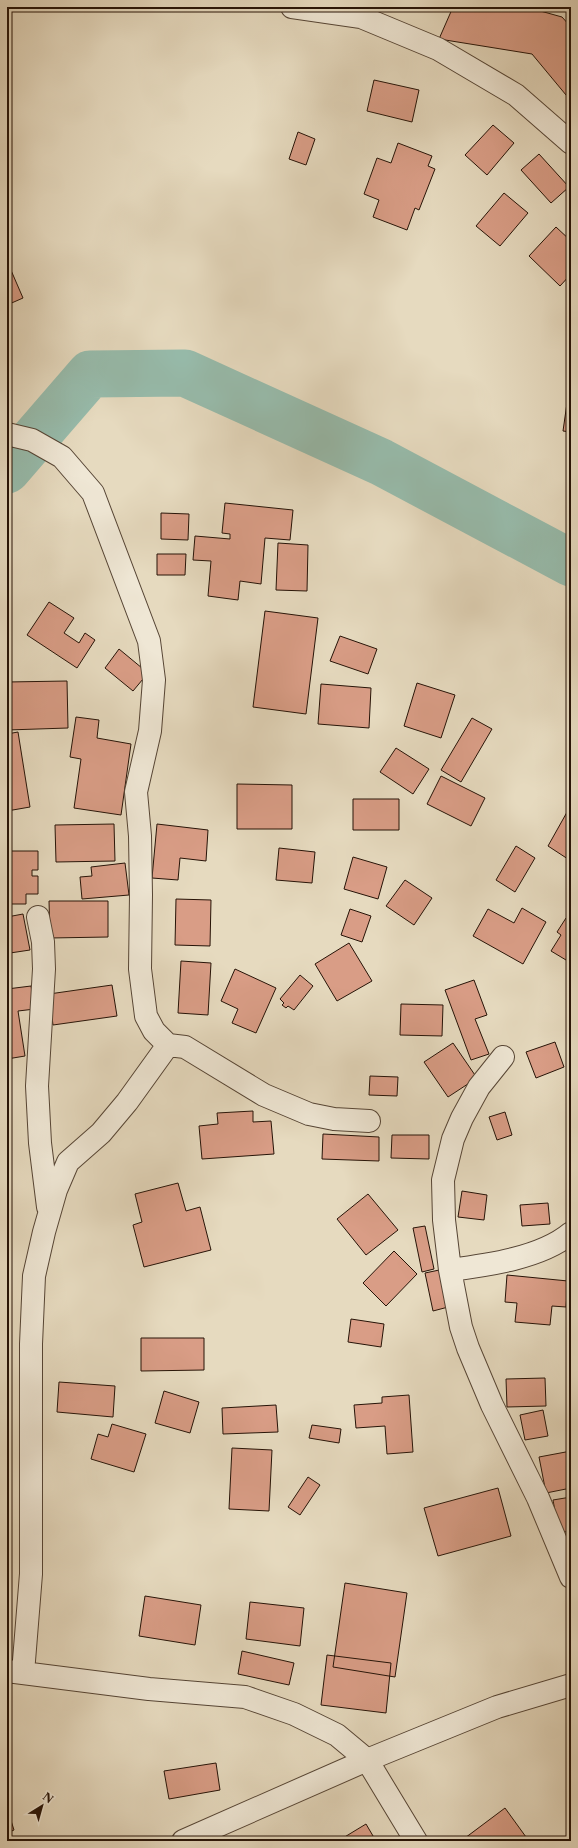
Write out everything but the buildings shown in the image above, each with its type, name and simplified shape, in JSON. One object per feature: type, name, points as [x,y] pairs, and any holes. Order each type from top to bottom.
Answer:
[{"type":"street","points":[[292,7],[361,17],[438,49],[516,95],[571,143]]},
{"type":"street","points":[[7,434],[32,440],[62,456],[93,493],[148,641],[154,680],[150,730],[136,792],[140,836],[140,969],[146,1016],[154,1032],[168,1045],[185,1047],[264,1095],[309,1114],[334,1119],[368,1121]]},
{"type":"street","points":[[38,917],[43,942],[44,969],[37,1086],[40,1143],[49,1214]]},
{"type":"street","points":[[168,1045],[127,1102],[101,1133],[68,1162],[56,1190],[49,1214],[34,1276],[31,1344],[31,1574],[15,1672],[149,1689],[245,1697],[294,1714],[337,1734],[367,1760],[416,1841]]},
{"type":"street","points":[[503,1057],[478,1087],[453,1139],[443,1180],[444,1220],[450,1270],[461,1327],[468,1348],[492,1405],[538,1498],[571,1578]]},
{"type":"street","points":[[450,1270],[496,1262],[541,1250],[562,1240],[571,1233]]},
{"type":"street","points":[[183,1841],[367,1760],[497,1707],[571,1685]]},
{"type":"waterway","points":[[7,470],[90,374],[185,373],[381,462],[571,563]]}]
